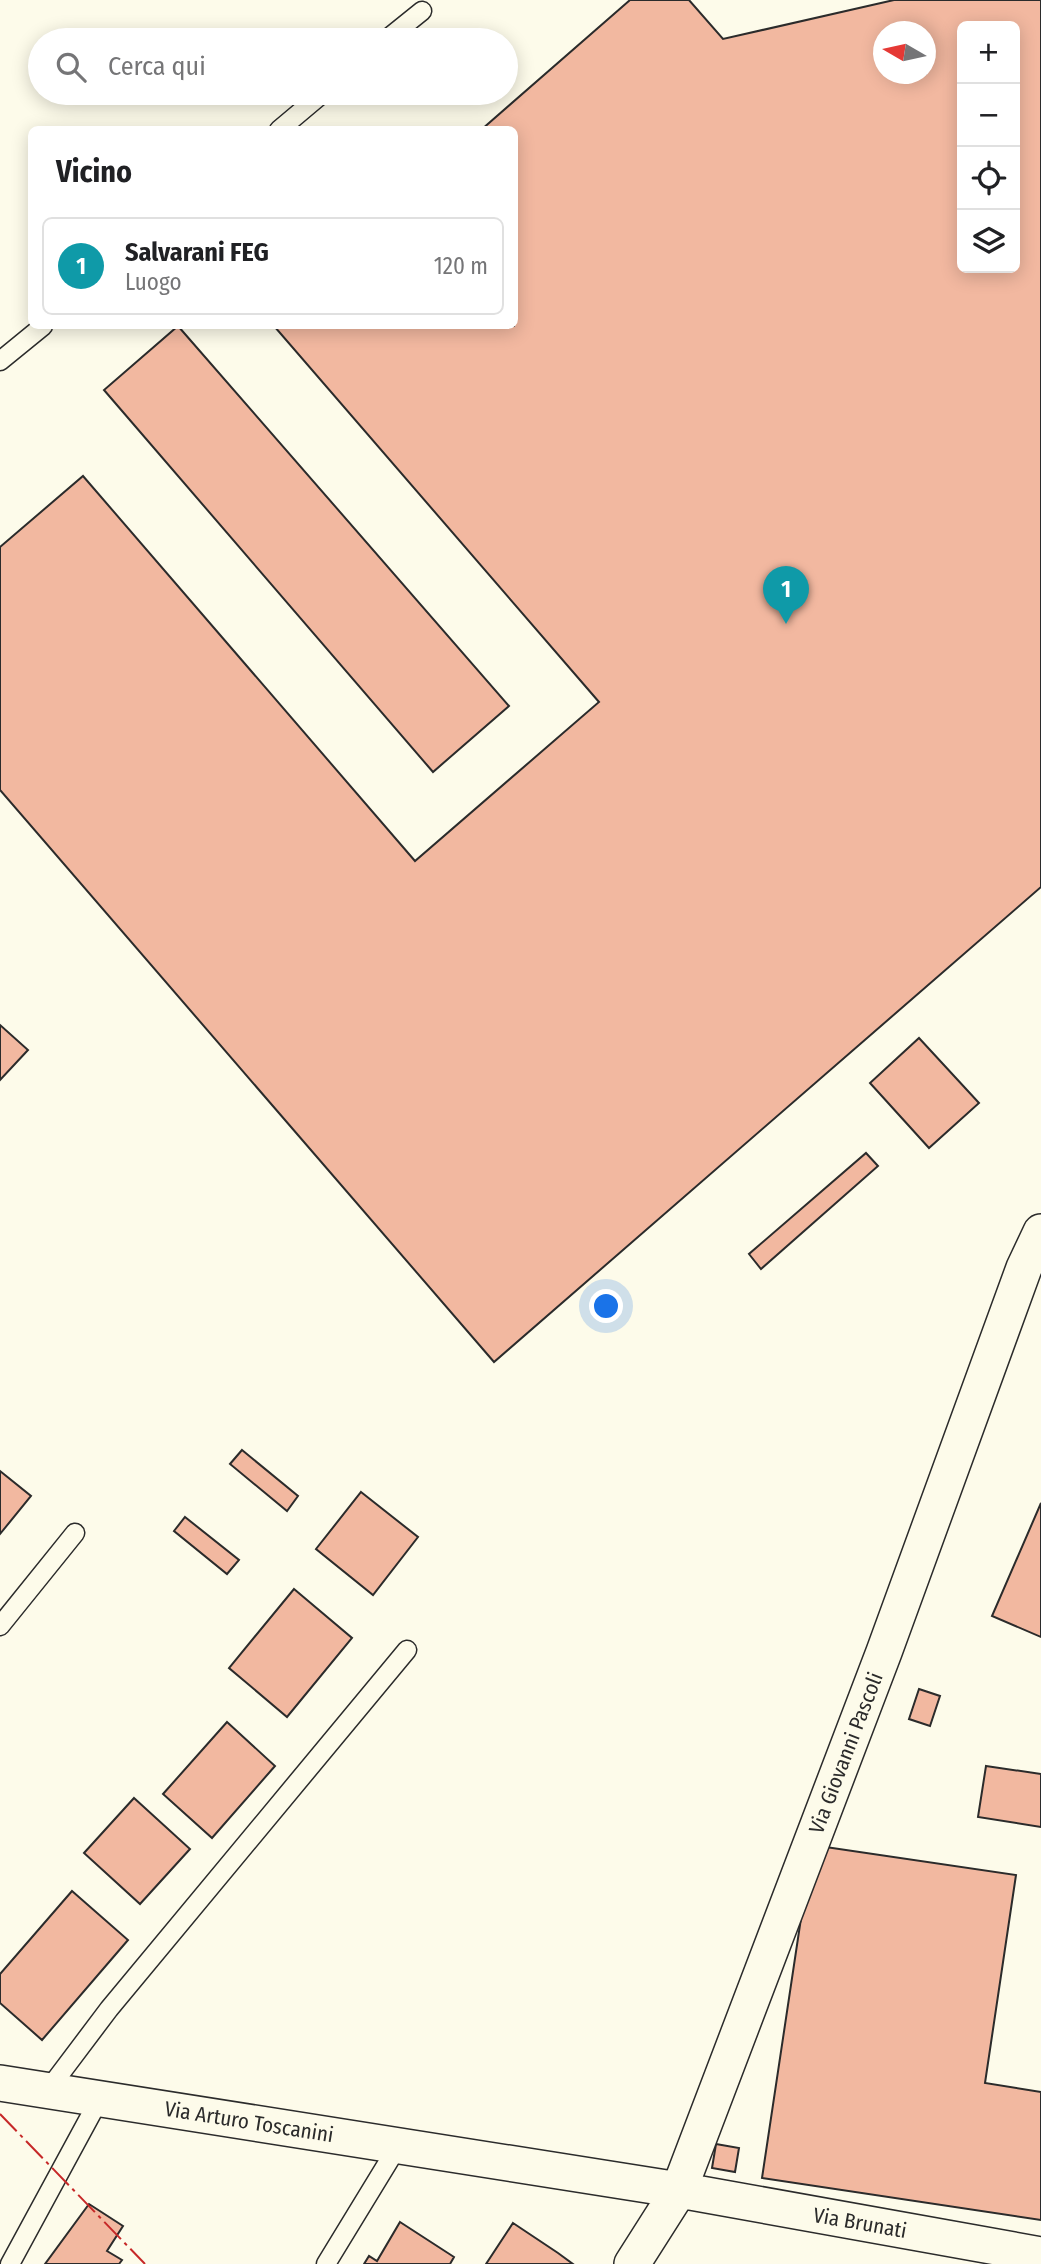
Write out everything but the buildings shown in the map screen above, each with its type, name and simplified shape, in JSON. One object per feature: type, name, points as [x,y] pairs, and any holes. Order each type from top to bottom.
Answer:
[{"type":"street","name":"Via Giovanni Pascoli","points":[[632,2264],[679,2190],[884,1652],[1024,1268],[1041,1232]]},
{"type":"street","name":"Via Arturo Toscanini","points":[[0,2083],[679,2190]]},
{"type":"street","name":"Via Brunati","points":[[679,2190],[1041,2255]]},
{"type":"lane","points":[[401,28],[422,11]]},
{"type":"lane","points":[[284,126],[309,105]]},
{"type":"lane","points":[[0,361],[39,329]]},
{"type":"lane","points":[[0,1626],[75,1533]]},
{"type":"lane","points":[[48,2090],[109,2009],[407,1650]]},
{"type":"lane","points":[[10,2264],[100,2098]]},
{"type":"lane","points":[[326,2264],[398,2146]]},
{"type":"power","points":[[0,2114],[145,2264]]},
{"type":"place","name":"Salvarani FEG","points":[[786,624]]}]
